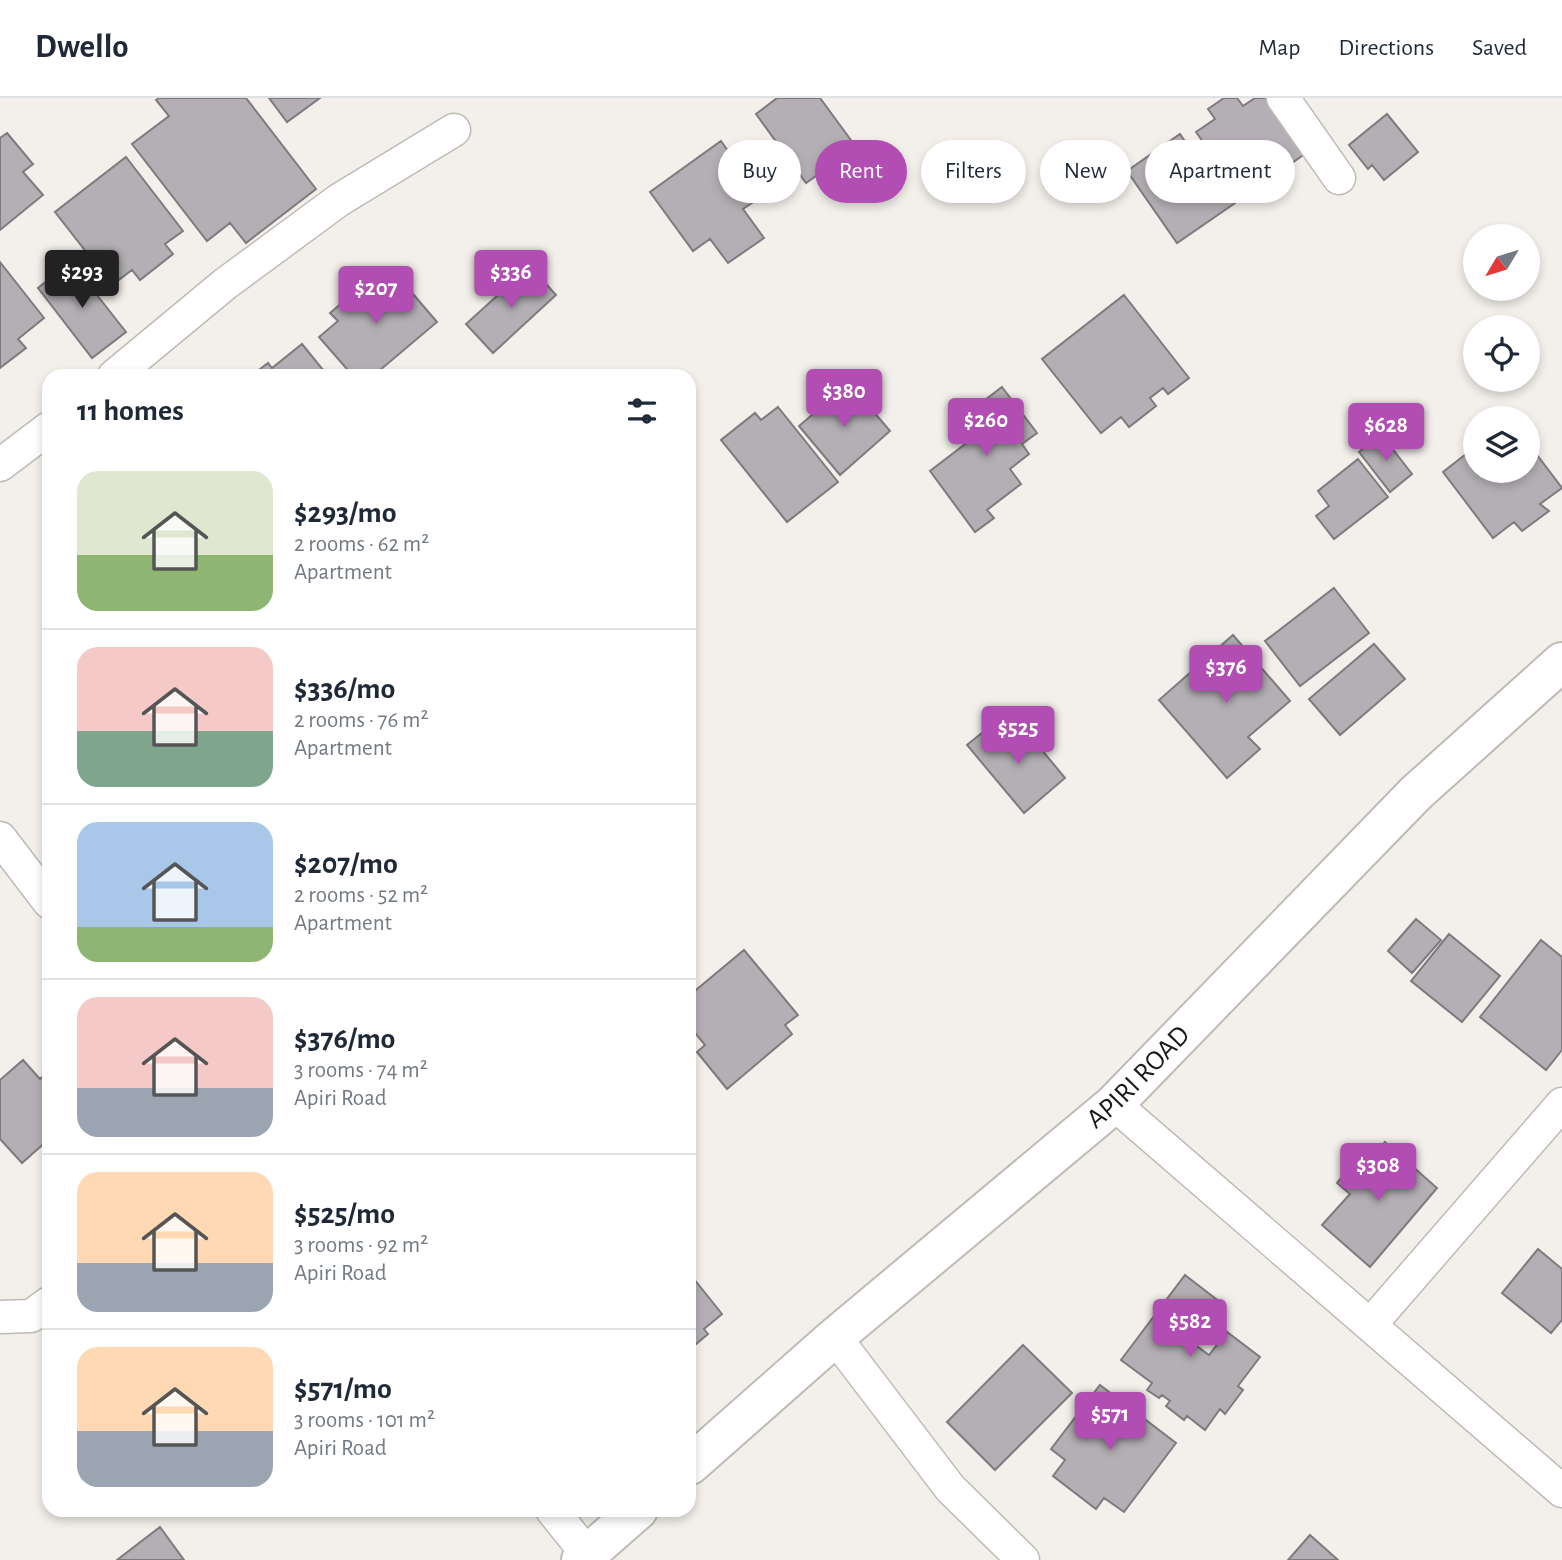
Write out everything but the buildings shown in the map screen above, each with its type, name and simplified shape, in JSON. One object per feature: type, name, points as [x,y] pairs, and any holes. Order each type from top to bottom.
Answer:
[{"type":"street","points":[[1283,98],[1339,178]]},
{"type":"street","points":[[122,369],[225,284],[318,215],[454,130]]},
{"type":"street","points":[[0,465],[42,433]]},
{"type":"street","name":"APIRI ROAD","points":[[696,1460],[835,1338],[1114,1104],[1416,793],[1562,662]]},
{"type":"street","points":[[0,838],[42,893]]},
{"type":"street","points":[[1114,1104],[1562,1491]]},
{"type":"street","points":[[1370,1325],[1562,1104]]},
{"type":"street","points":[[0,1317],[31,1315],[42,1308]]},
{"type":"street","points":[[835,1338],[950,1488],[1023,1560]]},
{"type":"street","points":[[557,1517],[584,1557],[630,1517]]}]
